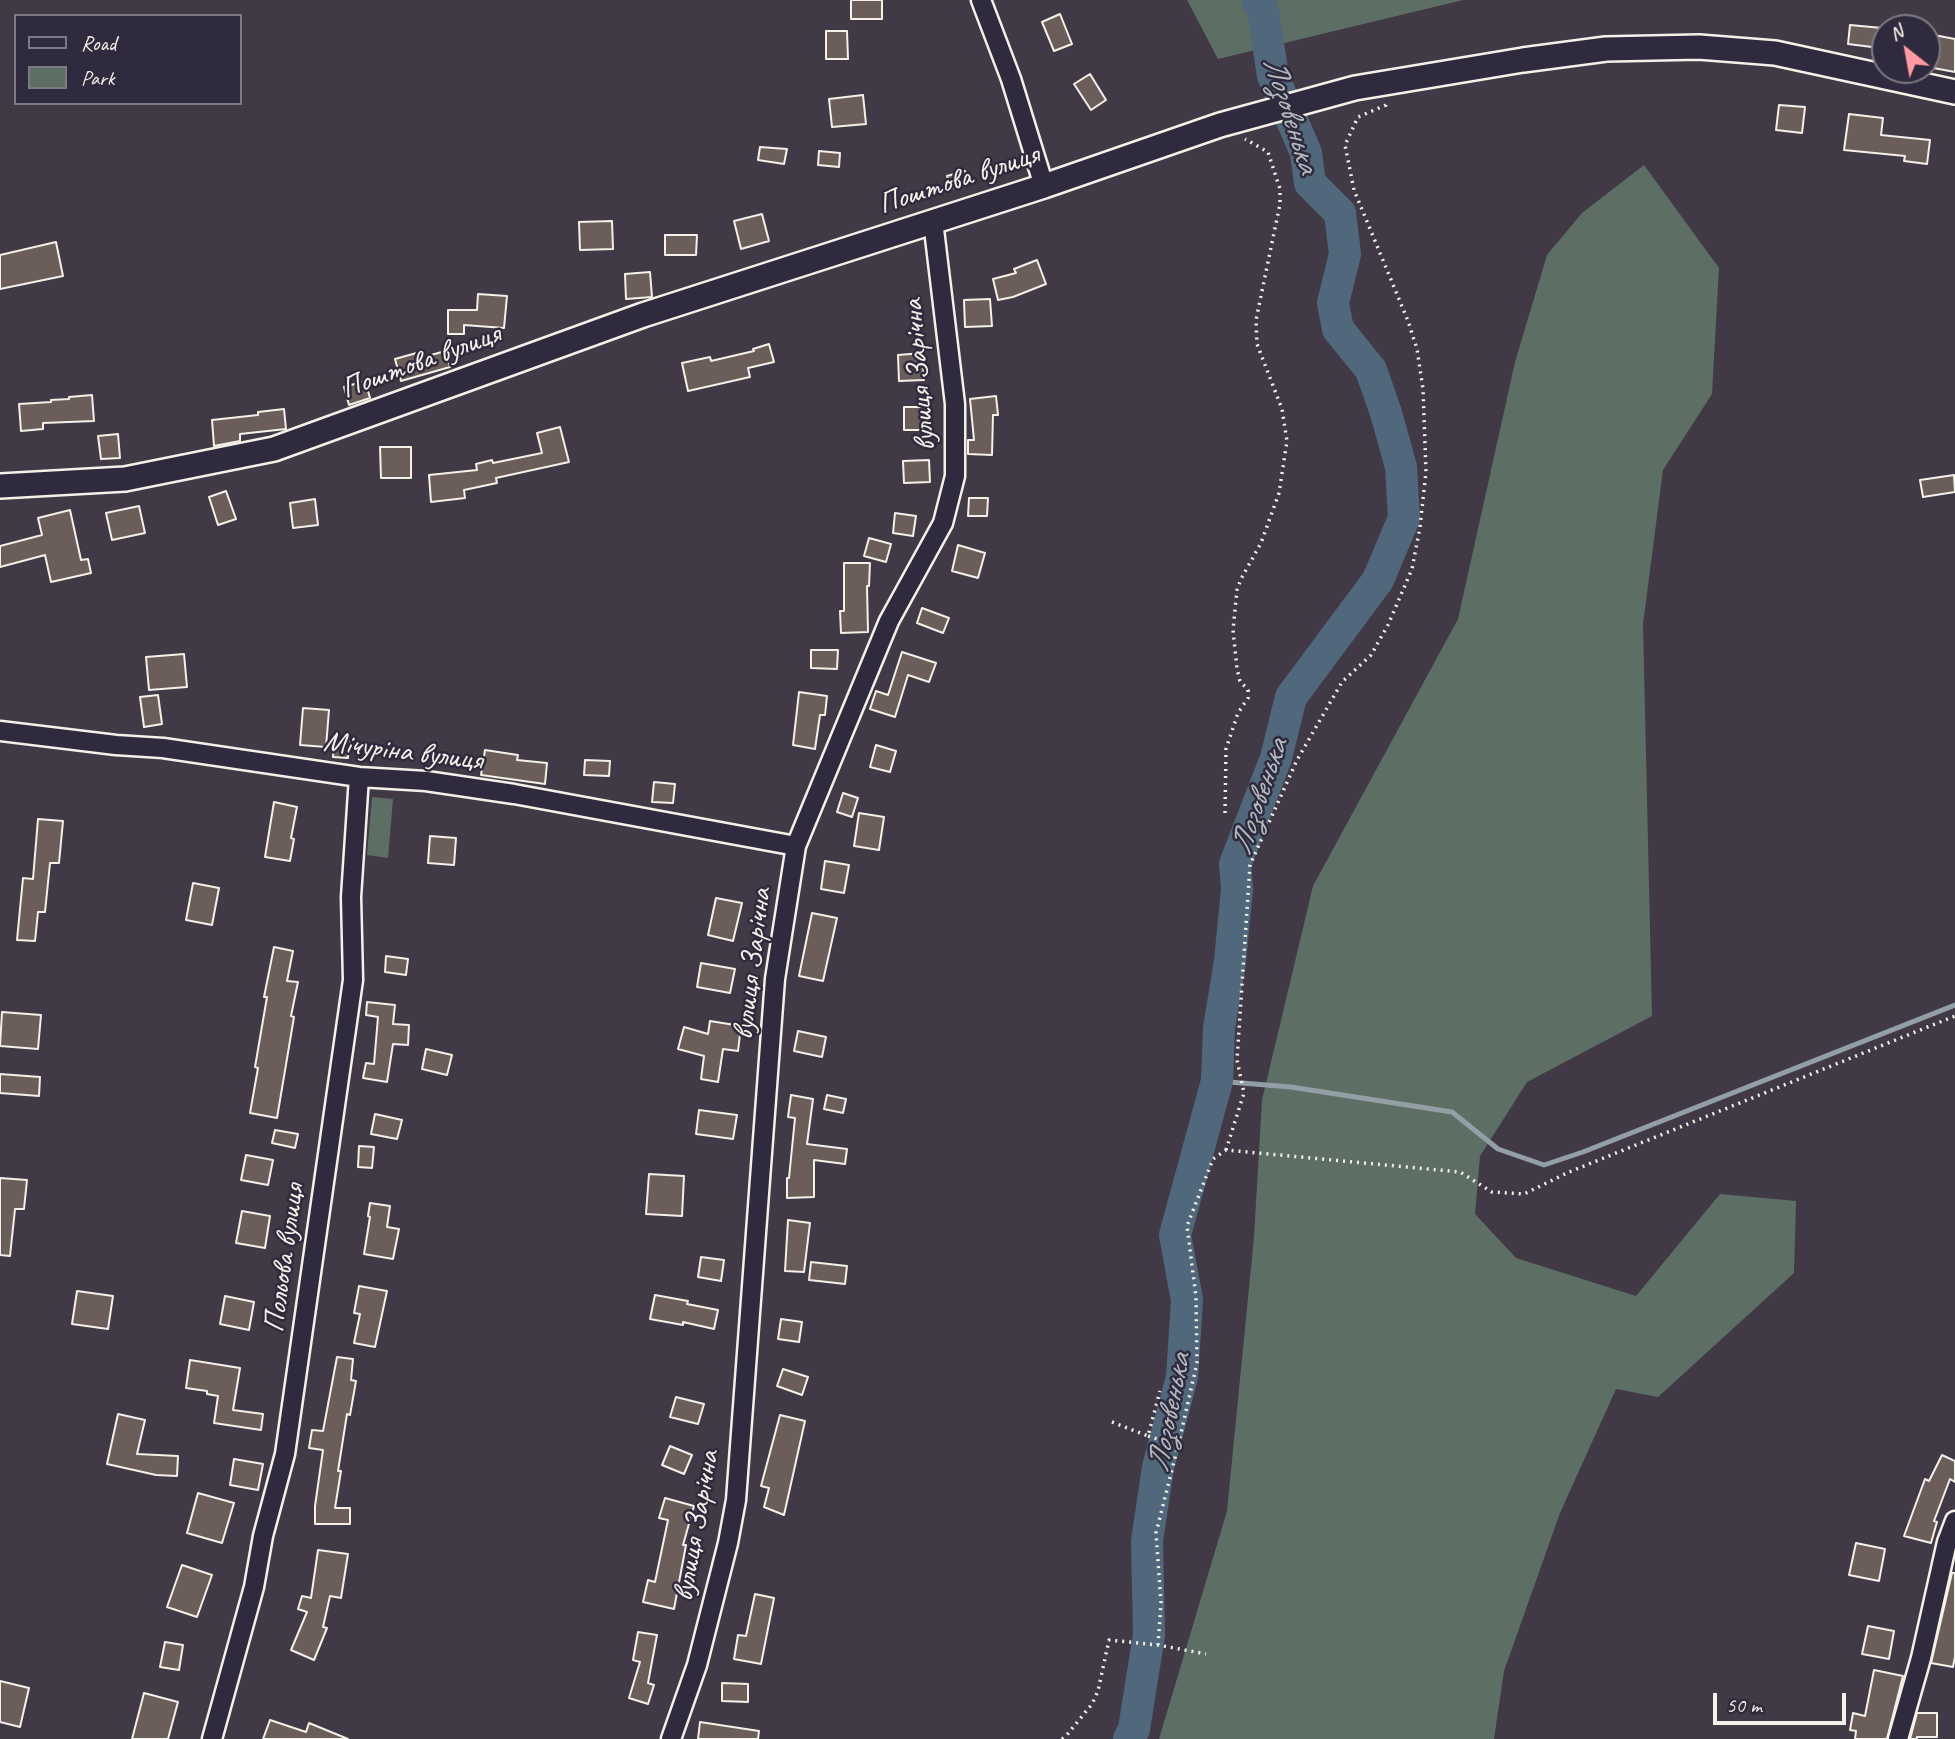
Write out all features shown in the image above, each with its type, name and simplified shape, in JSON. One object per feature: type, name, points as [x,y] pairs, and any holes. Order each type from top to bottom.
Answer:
[{"type":"street","points":[[981,0],[1011,79],[1044,186]]},
{"type":"street","name":"Поштова вулиця","points":[[0,486],[125,479],[274,449],[643,315],[1044,186],[1220,125],[1355,88],[1606,49],[1699,47],[1775,53],[1955,92]]},
{"type":"street","name":"вулиця Зарічна","points":[[671,1739],[697,1665],[728,1543],[736,1500],[775,979],[796,846],[889,621],[943,523],[955,476],[955,404],[933,221]]},
{"type":"street","name":"Мічуріна вулиця","points":[[0,730],[116,745],[163,748],[359,777],[426,781],[489,790],[796,846]]},
{"type":"street","name":"Польова вулиця","points":[[212,1739],[254,1587],[262,1536],[285,1454],[353,980],[351,897],[359,777]]},
{"type":"street","points":[[1898,1739],[1922,1658],[1937,1581],[1955,1521]]},
{"type":"path","points":[[1158,1645],[1161,1603],[1156,1533],[1197,1363],[1196,1297],[1187,1226],[1213,1159],[1226,1150],[1244,1093],[1237,1060],[1250,865],[1297,760],[1342,682],[1371,655],[1388,625],[1412,569],[1420,527],[1426,472],[1423,388],[1417,349],[1354,190],[1345,145],[1358,117],[1386,105],[1382,84]]},
{"type":"path","points":[[1220,125],[1268,152],[1280,189],[1280,204],[1256,320],[1257,344],[1282,409],[1287,441],[1279,494],[1261,543],[1237,590],[1234,643],[1240,681],[1248,690],[1248,698],[1238,713],[1226,749],[1225,813]]},
{"type":"path","points":[[1226,1150],[1460,1172],[1492,1192],[1524,1194],[1569,1172],[1955,1016]]},
{"type":"path","points":[[1148,1436],[1160,1391]]},
{"type":"path","points":[[1112,1422],[1178,1446]]},
{"type":"path","points":[[1062,1739],[1092,1704],[1098,1691],[1109,1640],[1206,1654]]},
{"type":"green space","points":[[1187,0],[1463,0],[1218,59]]},
{"type":"green space","points":[[1644,165],[1719,268],[1712,394],[1663,470],[1643,624],[1652,1016],[1527,1082],[1480,1156],[1475,1214],[1516,1258],[1636,1296],[1720,1194],[1796,1201],[1794,1273],[1658,1397],[1616,1389],[1560,1513],[1504,1671],[1494,1739],[1159,1739],[1227,1511],[1254,1237],[1262,1100],[1313,886],[1458,619],[1515,362],[1547,255],[1582,213]]},
{"type":"green space","points":[[372,797],[393,799],[388,858],[367,855]]},
{"type":"building","points":[[851,0],[882,0],[882,19],[851,19]]},
{"type":"building","points":[[1060,14],[1072,44],[1054,51],[1042,22]]},
{"type":"building","points":[[1850,25],[1871,27],[1871,47],[1848,44]]},
{"type":"building","points":[[826,31],[847,31],[848,59],[826,59]]},
{"type":"building","points":[[1941,36],[1955,39],[1955,72],[1941,69]]},
{"type":"building","points":[[1090,74],[1106,100],[1091,110],[1074,84]]},
{"type":"building","points":[[863,95],[866,124],[832,127],[829,99]]},
{"type":"building","points":[[1779,105],[1805,107],[1802,133],[1776,130]]},
{"type":"building","points":[[1849,114],[1883,118],[1881,135],[1930,140],[1927,164],[1904,161],[1905,156],[1844,150]]},
{"type":"building","points":[[760,147],[787,149],[784,164],[758,160]]},
{"type":"building","points":[[819,151],[840,153],[839,167],[818,165]]},
{"type":"building","points":[[965,171],[969,184],[951,189],[947,176]]},
{"type":"building","points":[[762,214],[769,241],[741,249],[734,221]]},
{"type":"building","points":[[612,221],[613,249],[580,250],[579,222]]},
{"type":"building","points":[[665,235],[697,235],[696,255],[665,255]]},
{"type":"building","points":[[56,242],[63,276],[0,289],[0,255]]},
{"type":"building","points":[[1037,260],[1046,284],[998,300],[993,279],[1016,273],[1014,269]]},
{"type":"building","points":[[650,272],[652,297],[626,299],[625,274]]},
{"type":"building","points":[[478,294],[507,296],[504,328],[464,325],[464,334],[448,334],[448,310],[477,310]]},
{"type":"building","points":[[990,299],[992,326],[965,327],[964,300]]},
{"type":"building","points":[[769,344],[774,362],[748,368],[750,377],[688,391],[682,363],[710,357],[711,361],[754,351],[753,349]]},
{"type":"building","points":[[445,351],[450,367],[401,381],[395,359],[420,352],[421,358]]},
{"type":"building","points":[[922,353],[924,380],[899,381],[898,355]]},
{"type":"building","points":[[365,381],[370,398],[349,405],[344,387]]},
{"type":"building","points":[[92,395],[94,421],[43,423],[43,429],[21,431],[19,404]]},
{"type":"building","points":[[996,396],[998,415],[993,415],[992,455],[968,454],[968,440],[974,440],[970,399]]},
{"type":"building","points":[[904,407],[927,407],[928,430],[904,430]]},
{"type":"building","points":[[284,409],[286,429],[240,434],[240,441],[214,446],[212,420]]},
{"type":"building","points":[[560,427],[569,462],[496,478],[497,483],[464,490],[465,498],[431,502],[429,475],[477,470],[476,464],[542,453],[537,433]]},
{"type":"building","points":[[118,434],[120,458],[101,459],[98,436]]},
{"type":"building","points":[[380,447],[411,447],[411,478],[381,478]]},
{"type":"building","points":[[929,460],[930,482],[904,483],[903,461]]},
{"type":"building","points":[[1954,475],[1955,492],[1923,497],[1920,480]]},
{"type":"building","points":[[226,491],[236,519],[218,525],[209,497]]},
{"type":"building","points":[[969,498],[988,498],[987,516],[968,516]]},
{"type":"building","points":[[315,499],[318,525],[293,528],[290,503]]},
{"type":"building","points":[[139,506],[145,533],[112,540],[106,513]]},
{"type":"building","points":[[70,510],[81,560],[88,559],[91,573],[51,582],[45,555],[0,567],[0,546],[42,535],[38,518]]},
{"type":"building","points":[[895,513],[916,516],[913,536],[893,533]]},
{"type":"building","points":[[869,538],[891,544],[886,562],[864,556]]},
{"type":"building","points":[[958,545],[985,553],[978,578],[952,571]]},
{"type":"building","points":[[844,563],[870,563],[867,586],[868,632],[841,633]]},
{"type":"building","points":[[922,608],[949,618],[943,633],[917,623]]},
{"type":"building","points":[[811,650],[838,650],[837,669],[811,668]]},
{"type":"building","points":[[902,652],[936,663],[929,682],[908,675],[895,717],[870,709],[876,691],[888,695]]},
{"type":"building","points":[[184,654],[187,687],[149,690],[146,657]]},
{"type":"building","points":[[799,692],[827,696],[825,715],[820,715],[815,749],[793,745]]},
{"type":"building","points":[[158,695],[162,724],[144,727],[140,697]]},
{"type":"building","points":[[303,708],[329,710],[326,747],[300,745]]},
{"type":"building","points":[[334,739],[349,739],[348,758],[333,757]]},
{"type":"building","points":[[876,745],[896,751],[890,772],[870,767]]},
{"type":"building","points":[[485,750],[518,755],[517,760],[547,763],[545,784],[481,775]]},
{"type":"building","points":[[585,760],[610,761],[609,776],[584,775]]},
{"type":"building","points":[[654,782],[675,784],[673,803],[652,802]]},
{"type":"building","points":[[843,793],[858,798],[852,817],[837,812]]},
{"type":"building","points":[[274,802],[297,807],[290,861],[265,857]]},
{"type":"building","points":[[859,813],[884,817],[879,850],[854,846]]},
{"type":"building","points":[[38,819],[63,821],[59,863],[50,863],[45,912],[38,912],[35,941],[17,940],[23,878],[33,879]]},
{"type":"building","points":[[430,836],[456,838],[454,865],[428,863]]},
{"type":"building","points":[[825,861],[849,865],[844,893],[821,889]]},
{"type":"building","points":[[193,883],[219,888],[212,925],[186,920]]},
{"type":"building","points":[[716,898],[742,903],[733,941],[708,935]]},
{"type":"building","points":[[812,913],[837,918],[823,981],[799,976]]},
{"type":"building","points":[[274,947],[293,951],[287,981],[298,982],[277,1118],[250,1113],[267,997],[264,997]]},
{"type":"building","points":[[386,956],[408,959],[406,975],[385,972]]},
{"type":"building","points":[[701,963],[735,969],[730,993],[697,987]]},
{"type":"building","points":[[367,1002],[395,1005],[393,1024],[409,1025],[408,1045],[393,1044],[387,1082],[363,1078],[366,1063],[374,1064],[378,1017],[366,1015]]},
{"type":"building","points":[[2,1012],[41,1015],[38,1049],[0,1046]]},
{"type":"building","points":[[710,1021],[741,1026],[738,1051],[723,1049],[718,1082],[701,1079],[704,1056],[678,1049],[684,1027],[708,1034]]},
{"type":"building","points":[[798,1031],[826,1037],[822,1057],[794,1051]]},
{"type":"building","points":[[426,1049],[452,1055],[447,1075],[422,1069]]},
{"type":"building","points":[[0,1074],[40,1077],[39,1096],[0,1093]]},
{"type":"building","points":[[791,1095],[813,1099],[807,1144],[847,1149],[845,1164],[814,1160],[814,1197],[787,1198],[795,1118],[788,1117]]},
{"type":"building","points":[[827,1095],[846,1099],[843,1113],[824,1109]]},
{"type":"building","points":[[699,1110],[737,1115],[733,1139],[696,1134]]},
{"type":"building","points":[[375,1114],[402,1120],[397,1139],[371,1134]]},
{"type":"building","points":[[275,1130],[298,1134],[295,1148],[272,1143]]},
{"type":"building","points":[[359,1146],[374,1147],[372,1168],[358,1167]]},
{"type":"building","points":[[246,1155],[273,1160],[268,1185],[241,1180]]},
{"type":"building","points":[[649,1174],[684,1176],[682,1216],[646,1214]]},
{"type":"building","points":[[0,1178],[27,1180],[24,1209],[15,1209],[10,1256],[0,1255]]},
{"type":"building","points":[[370,1203],[390,1206],[387,1227],[399,1229],[393,1259],[364,1254]]},
{"type":"building","points":[[242,1211],[270,1216],[265,1248],[236,1243]]},
{"type":"building","points":[[788,1220],[810,1223],[804,1272],[785,1271]]},
{"type":"building","points":[[701,1257],[724,1260],[721,1281],[698,1277]]},
{"type":"building","points":[[811,1262],[847,1266],[845,1284],[809,1280]]},
{"type":"building","points":[[359,1286],[387,1291],[375,1347],[354,1343],[360,1314],[354,1313]]},
{"type":"building","points":[[77,1291],[113,1296],[108,1329],[72,1324]]},
{"type":"building","points":[[655,1295],[718,1310],[714,1329],[683,1322],[683,1325],[650,1319]]},
{"type":"building","points":[[225,1296],[254,1302],[249,1330],[220,1324]]},
{"type":"building","points":[[781,1319],[802,1322],[799,1342],[778,1339]]},
{"type":"building","points":[[337,1357],[353,1359],[351,1380],[356,1381],[350,1415],[347,1414],[335,1508],[350,1508],[350,1524],[315,1524],[323,1450],[309,1448],[312,1430],[323,1431]]},
{"type":"building","points":[[190,1360],[240,1368],[233,1410],[263,1414],[261,1430],[214,1423],[218,1396],[207,1394],[207,1391],[186,1388]]},
{"type":"building","points":[[783,1369],[808,1377],[802,1395],[777,1386]]},
{"type":"building","points":[[676,1397],[704,1404],[698,1424],[670,1417]]},
{"type":"building","points":[[118,1414],[145,1420],[137,1454],[178,1456],[177,1476],[156,1475],[107,1464]]},
{"type":"building","points":[[780,1415],[805,1421],[784,1515],[764,1507],[769,1488],[761,1486]]},
{"type":"building","points":[[670,1446],[692,1455],[684,1474],[662,1465]]},
{"type":"building","points":[[1942,1455],[1955,1461],[1955,1482],[1950,1479],[1934,1521],[1937,1522],[1931,1543],[1904,1536],[1925,1479],[1929,1481]]},
{"type":"building","points":[[234,1459],[263,1464],[258,1490],[230,1485]]},
{"type":"building","points":[[198,1493],[234,1503],[222,1543],[187,1533]]},
{"type":"building","points":[[665,1498],[694,1506],[683,1545],[686,1545],[674,1609],[643,1602],[648,1580],[655,1582],[668,1520],[659,1518]]},
{"type":"building","points":[[1856,1543],[1885,1549],[1879,1581],[1849,1575]]},
{"type":"building","points":[[318,1550],[348,1554],[341,1598],[330,1596],[323,1627],[327,1628],[314,1660],[291,1650],[307,1612],[298,1609],[302,1596],[311,1598]]},
{"type":"building","points":[[182,1565],[212,1575],[197,1617],[167,1607]]},
{"type":"building","points":[[1952,1573],[1955,1573],[1953,1667],[1931,1663]]},
{"type":"building","points":[[755,1594],[774,1598],[761,1664],[734,1659],[738,1635],[746,1636]]},
{"type":"building","points":[[1868,1626],[1894,1631],[1889,1659],[1862,1654]]},
{"type":"building","points":[[638,1632],[657,1635],[648,1683],[654,1685],[648,1704],[629,1698],[640,1662],[633,1660]]},
{"type":"building","points":[[165,1642],[183,1645],[179,1670],[160,1667]]},
{"type":"building","points":[[1874,1670],[1903,1676],[1887,1739],[1855,1739],[1856,1731],[1850,1730],[1853,1713],[1865,1716]]},
{"type":"building","points":[[0,1681],[29,1688],[20,1727],[0,1722]]},
{"type":"building","points":[[722,1683],[748,1684],[748,1702],[722,1701]]},
{"type":"building","points":[[144,1693],[178,1702],[168,1739],[132,1739]]},
{"type":"building","points":[[1917,1713],[1937,1713],[1937,1737],[1910,1739]]},
{"type":"building","points":[[270,1720],[306,1732],[309,1723],[348,1739],[263,1739]]},
{"type":"building","points":[[700,1722],[759,1731],[758,1739],[698,1739]]},
{"type":"waterway","name":"Лозовенька","points":[[1129,1739],[1134,1729],[1149,1635],[1147,1541],[1158,1467],[1182,1377],[1187,1300],[1175,1235],[1217,1081],[1219,1028],[1230,961],[1237,889],[1235,864],[1276,758],[1291,697],[1378,580],[1404,518],[1401,467],[1371,370],[1338,329],[1333,303],[1345,254],[1340,213],[1310,183],[1306,153],[1273,76],[1263,11],[1257,0]]},
{"type":"waterway","points":[[1217,1081],[1291,1087],[1452,1112],[1498,1149],[1544,1165],[1955,1005]]}]
